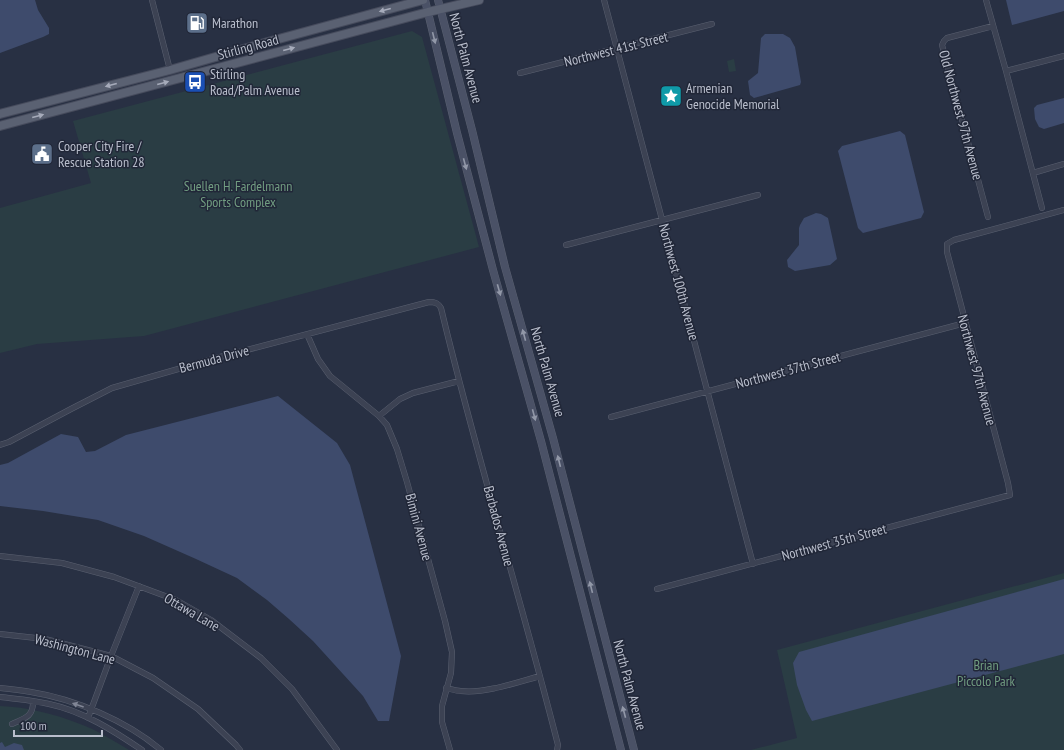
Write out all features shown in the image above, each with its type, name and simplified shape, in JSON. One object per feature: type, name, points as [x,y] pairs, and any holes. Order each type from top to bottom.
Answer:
[{"type":"main road","name":"Stirling Road","points":[[0,114],[170,70],[424,0]]},
{"type":"main road","name":"North Palm Avenue","points":[[424,0],[476,206],[524,379],[621,750]]},
{"type":"main road","name":"North Palm Avenue","points":[[438,0],[506,267],[553,438],[634,750]]},
{"type":"main road","name":"Stirling Road","points":[[0,126],[428,12],[479,0]]},
{"type":"main road","points":[[524,379],[535,376]]},
{"type":"street","points":[[152,0],[170,70]]},
{"type":"street","name":"Northwest 100th Avenue","points":[[604,0],[753,564]]},
{"type":"street","points":[[986,0],[1042,208]]},
{"type":"street","name":"Northwest 41st Street","points":[[520,73],[712,24]]},
{"type":"street","name":"Old Northwest 97th Avenue","points":[[988,217],[942,45],[947,38],[993,26]]},
{"type":"street","points":[[1006,71],[1064,56]]},
{"type":"street","points":[[1033,173],[1064,164]]},
{"type":"street","points":[[566,245],[758,195]]},
{"type":"street","name":"Northwest 97th Avenue","points":[[1010,495],[947,252],[947,244],[954,240],[1064,210]]},
{"type":"street","name":"Bermuda Drive","points":[[0,445],[9,442],[112,388],[429,302],[434,302],[437,304]]},
{"type":"street","name":"Barbados Avenue","points":[[437,304],[441,308],[459,381],[540,676],[558,750]]},
{"type":"street","name":"Northwest 37th Street","points":[[611,417],[965,323]]},
{"type":"street","name":"Bimini Avenue","points":[[307,334],[318,359],[330,376],[379,416],[387,425],[397,449],[445,621],[452,652],[451,673],[442,706],[442,722],[450,750]]},
{"type":"street","points":[[379,416],[400,399],[413,393],[459,381]]},
{"type":"street","name":"Northwest 35th Street","points":[[657,589],[1010,495]]},
{"type":"street","name":"Ottawa Lane","points":[[0,556],[62,562],[114,577],[176,600],[211,620],[261,658],[292,689],[338,750]]},
{"type":"street","points":[[88,718],[139,586]]},
{"type":"street","name":"Washington Lane","points":[[0,634],[45,639],[111,656],[153,678],[198,709],[240,750]]},
{"type":"street","points":[[446,688],[461,691],[476,691],[490,689],[540,676]]},
{"type":"street","points":[[0,688],[31,692],[64,700],[91,709],[124,725],[162,750]]},
{"type":"street","points":[[0,697],[49,704],[66,709],[88,718],[120,735],[142,750]]},
{"type":"street","points":[[12,724],[29,716],[33,708],[33,702]]},
{"type":"green space","name":"Suellen H. Fardelmann Sports Complex","points":[[412,31],[422,37],[479,247],[144,336],[37,344],[0,353],[0,208],[91,183],[73,121]]},
{"type":"green space","points":[[734,59],[736,71],[729,72],[727,61]]},
{"type":"green space","name":"Brian Piccolo Park","points":[[1064,573],[1064,750],[751,750],[797,738],[777,650]]},
{"type":"green space","points":[[0,706],[31,709],[70,720],[99,732],[129,750],[0,750]]},
{"type":"water","points":[[0,0],[35,0],[38,10],[49,28],[49,34],[0,53]]},
{"type":"water","points":[[1006,0],[1064,0],[1064,11],[1012,25]]},
{"type":"water","points":[[765,34],[783,34],[790,38],[795,47],[801,82],[800,85],[754,98],[750,95],[748,81],[758,73],[761,38]]},
{"type":"water","points":[[1064,98],[1064,123],[1044,129],[1039,127],[1035,119],[1034,108],[1037,105]]},
{"type":"water","points":[[900,131],[905,135],[924,212],[921,218],[863,233],[858,228],[838,151],[842,146]]},
{"type":"water","points":[[816,213],[828,218],[837,259],[830,265],[795,271],[788,267],[787,260],[799,245],[799,228],[804,218]]},
{"type":"water","points":[[278,396],[337,443],[350,465],[401,656],[389,721],[378,721],[363,696],[313,641],[267,600],[237,578],[144,536],[98,520],[0,506],[0,465],[8,463],[61,434],[78,437],[86,452],[95,451],[126,435]]},
{"type":"water","points":[[1064,579],[1064,654],[812,721],[806,710],[797,685],[793,663],[799,652]]},
{"type":"water","points":[[2,742],[5,747],[14,743],[22,745],[24,750],[0,750],[0,743]]},
{"type":"place","name":"Marathon","points":[[197,23]]},
{"type":"place","name":"Stirling Road/Palm Avenue","points":[[195,82]]},
{"type":"place","name":"Armenian Genocide Memorial","points":[[671,96]]},
{"type":"place","name":"Cooper City Fire / Rescue Station 28","points":[[42,154]]}]
